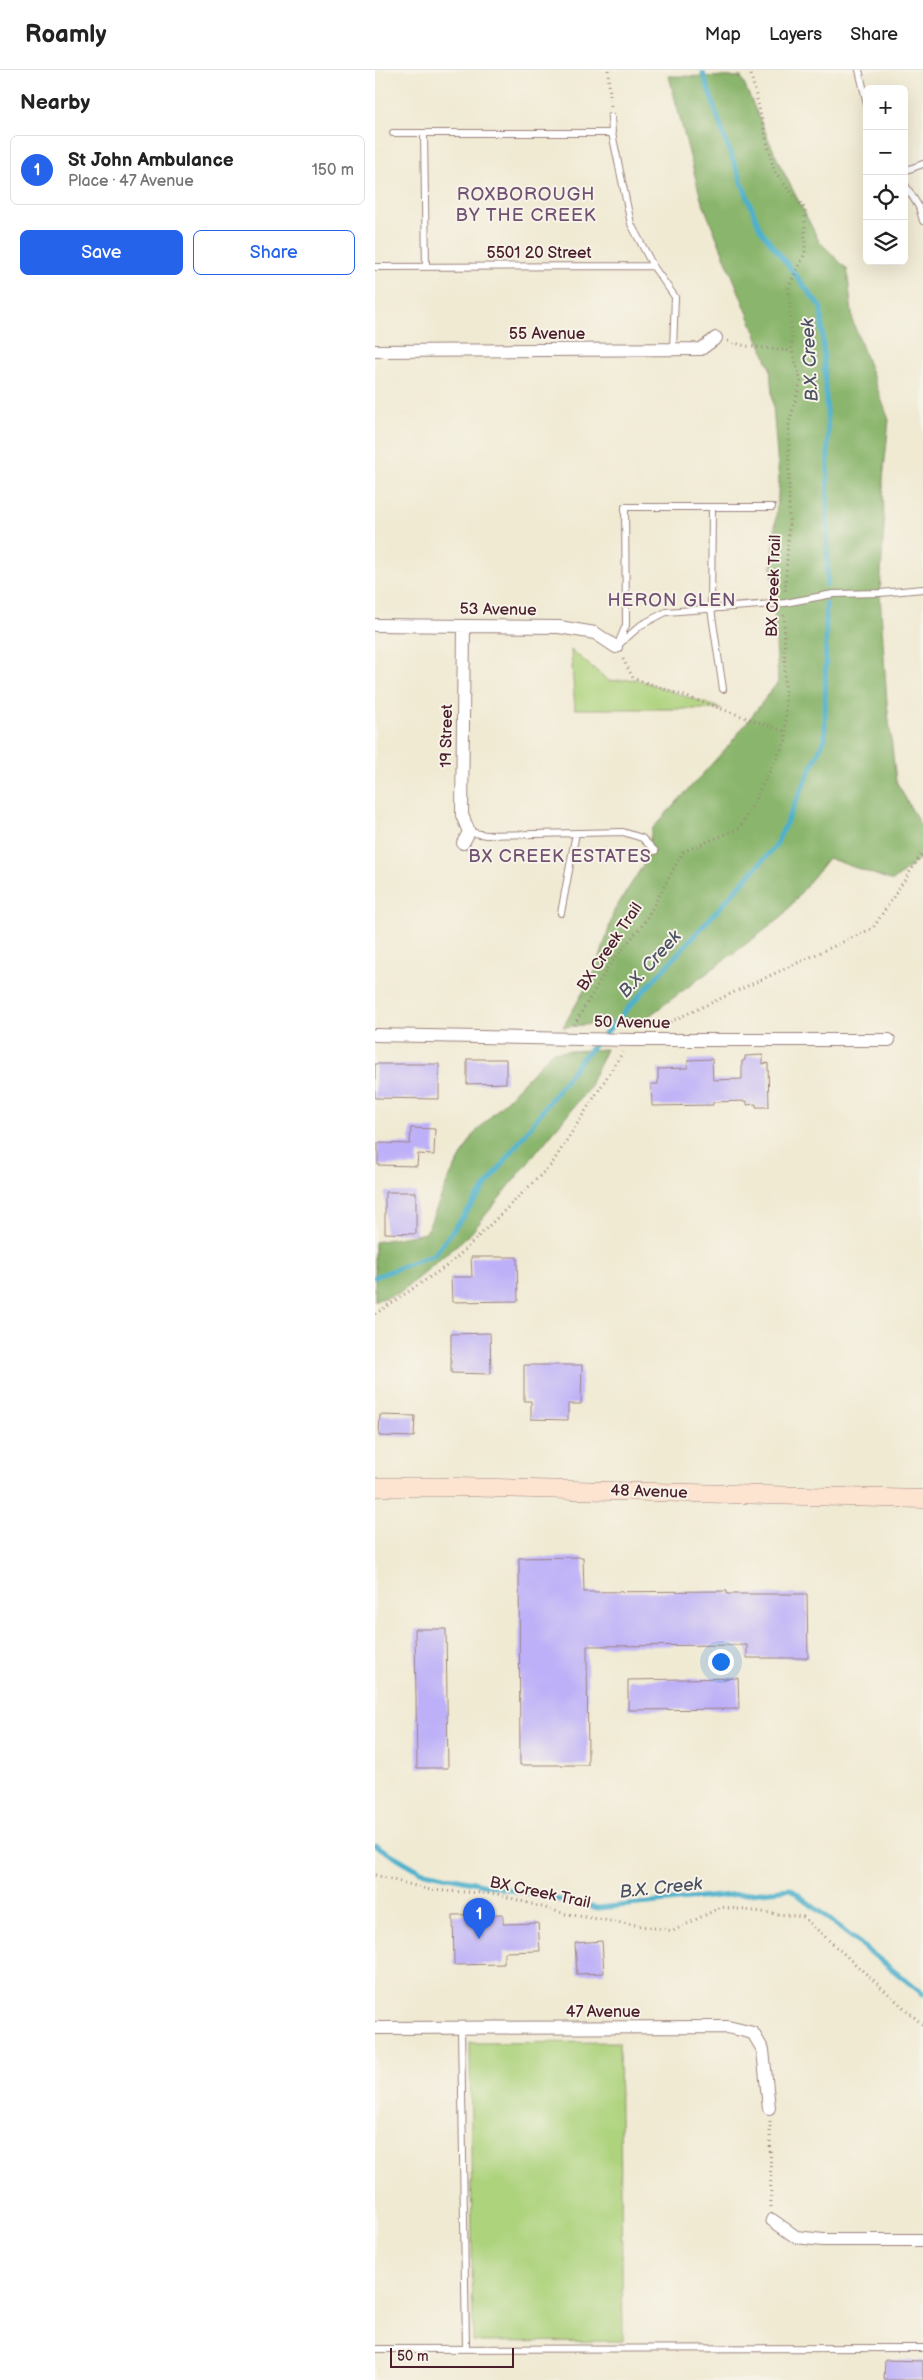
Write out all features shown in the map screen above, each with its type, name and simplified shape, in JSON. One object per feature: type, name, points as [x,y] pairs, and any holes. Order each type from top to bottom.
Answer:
[{"type":"main road","name":"48 Avenue","points":[[375,1487],[457,1486],[923,1499]]},
{"type":"street","name":"55 Avenue","points":[[375,351],[701,349],[716,338]]},
{"type":"street","name":"53 Avenue","points":[[375,625],[559,627],[595,633],[616,647]]},
{"type":"street","name":"19 Street","points":[[465,626],[462,815],[469,832]]},
{"type":"street","points":[[463,843],[469,832]]},
{"type":"street","name":"50 Avenue","points":[[375,1035],[631,1040],[889,1040]]},
{"type":"street","name":"47 Avenue","points":[[375,2028],[728,2027],[753,2033],[763,2050],[769,2108]]},
{"type":"street","points":[[772,2220],[796,2237],[823,2240],[923,2240]]},
{"type":"lane","points":[[859,70],[863,87]]},
{"type":"lane","points":[[611,117],[612,133],[631,224],[653,266],[675,297],[673,349]]},
{"type":"lane","points":[[393,133],[612,133]]},
{"type":"lane","points":[[425,134],[425,267]]},
{"type":"lane","points":[[908,170],[923,164]]},
{"type":"lane","points":[[908,189],[919,207],[923,221]]},
{"type":"lane","name":"5501 20 Street","points":[[375,267],[653,266]]},
{"type":"lane","points":[[616,647],[626,625],[625,507],[772,507]]},
{"type":"lane","points":[[712,507],[711,609],[723,689]]},
{"type":"lane","points":[[616,647],[641,625],[666,612],[785,602],[833,594],[923,590]]},
{"type":"lane","points":[[469,832],[486,835],[623,832],[641,838],[655,850]]},
{"type":"lane","points":[[561,913],[576,833]]},
{"type":"lane","points":[[461,2028],[466,2347]]},
{"type":"lane","points":[[375,2349],[466,2347],[923,2348]]},
{"type":"path","points":[[608,70],[611,117]]},
{"type":"path","name":"BX Creek Trail","points":[[566,1038],[608,967],[644,923],[683,852],[740,828],[786,740],[785,602],[789,525],[789,423],[801,381],[792,351],[789,287],[805,253],[805,209],[774,170],[750,70]]},
{"type":"path","points":[[716,338],[746,346],[792,351]]},
{"type":"path","points":[[616,647],[633,678],[787,732]]},
{"type":"path","points":[[658,1027],[873,928],[923,852]]},
{"type":"path","points":[[375,1314],[451,1263],[551,1164],[631,1040]]},
{"type":"path","name":"BX Creek Trail","points":[[375,1875],[430,1890],[497,1894],[567,1914],[673,1931],[721,1908],[803,1917],[923,2026]]},
{"type":"path","points":[[769,2108],[772,2220]]},
{"type":"green space","points":[[669,76],[741,77],[779,163],[819,241],[847,269],[853,322],[889,420],[883,480],[884,524],[880,593],[887,703],[896,781],[923,830],[923,856],[893,881],[828,858],[781,918],[645,1019],[563,1027],[597,968],[614,911],[645,862],[652,829],[730,744],[778,682],[772,565],[779,481],[770,368],[701,199]]},
{"type":"green space","points":[[571,650],[609,681],[636,679],[722,709],[575,709]]},
{"type":"green space","points":[[606,1049],[589,1088],[471,1233],[400,1293],[375,1301],[375,1242],[426,1233],[449,1178],[474,1134],[552,1052]]},
{"type":"green space","points":[[619,2042],[623,2341],[473,2342],[470,2043]]},
{"type":"building","points":[[763,1055],[763,1064],[768,1063],[769,1107],[756,1107],[756,1104],[747,1105],[747,1101],[713,1102],[713,1105],[652,1106],[651,1084],[658,1084],[658,1069],[688,1068],[688,1060],[712,1059],[713,1080],[742,1079],[742,1061],[745,1060],[745,1056]]},
{"type":"building","points":[[467,1059],[506,1059],[506,1083],[467,1084]]},
{"type":"building","points":[[375,1064],[439,1064],[439,1099],[375,1098]]},
{"type":"building","points":[[411,1128],[435,1129],[434,1155],[418,1154],[417,1166],[378,1165],[378,1143],[410,1144]]},
{"type":"building","points":[[385,1192],[416,1192],[416,1234],[385,1233]]},
{"type":"building","points":[[471,1257],[517,1257],[518,1301],[452,1302],[451,1277],[472,1277]]},
{"type":"building","points":[[490,1333],[491,1374],[451,1373],[451,1334]]},
{"type":"building","points":[[524,1365],[582,1365],[581,1404],[568,1404],[568,1420],[531,1419],[531,1401],[524,1401]]},
{"type":"building","points":[[380,1415],[415,1416],[414,1437],[379,1436]]},
{"type":"building","points":[[583,1557],[584,1592],[727,1591],[727,1594],[807,1594],[808,1658],[747,1658],[747,1645],[587,1646],[588,1765],[520,1765],[519,1558]]},
{"type":"building","points":[[415,1629],[446,1629],[448,1768],[417,1768]]},
{"type":"building","points":[[738,1678],[739,1709],[628,1710],[628,1680]]},
{"type":"building","points":[[503,1914],[503,1924],[538,1923],[540,1951],[504,1952],[504,1964],[454,1965],[453,1915]]},
{"type":"building","points":[[602,1941],[604,1973],[577,1974],[575,1943]]},
{"type":"building","points":[[885,2360],[923,2361],[923,2380],[884,2380]]},
{"type":"waterway","name":"B.X. Creek","points":[[703,73],[726,142],[760,229],[821,308],[828,433],[827,585]]},
{"type":"waterway","name":"B.X. Creek","points":[[375,1277],[435,1254],[579,1062],[775,847],[825,738],[826,603]]},
{"type":"waterway","name":"B.X. Creek","points":[[375,1845],[420,1871],[598,1908],[791,1889],[923,1994]]},
{"type":"place","name":"St John Ambulance","points":[[479,1939]]},
{"type":"district","name":"ROXBOROUGH BY THE CREEK","points":[[526,204]]},
{"type":"district","name":"HERON GLEN","points":[[672,600]]},
{"type":"district","name":"BX CREEK ESTATES","points":[[560,856]]}]
